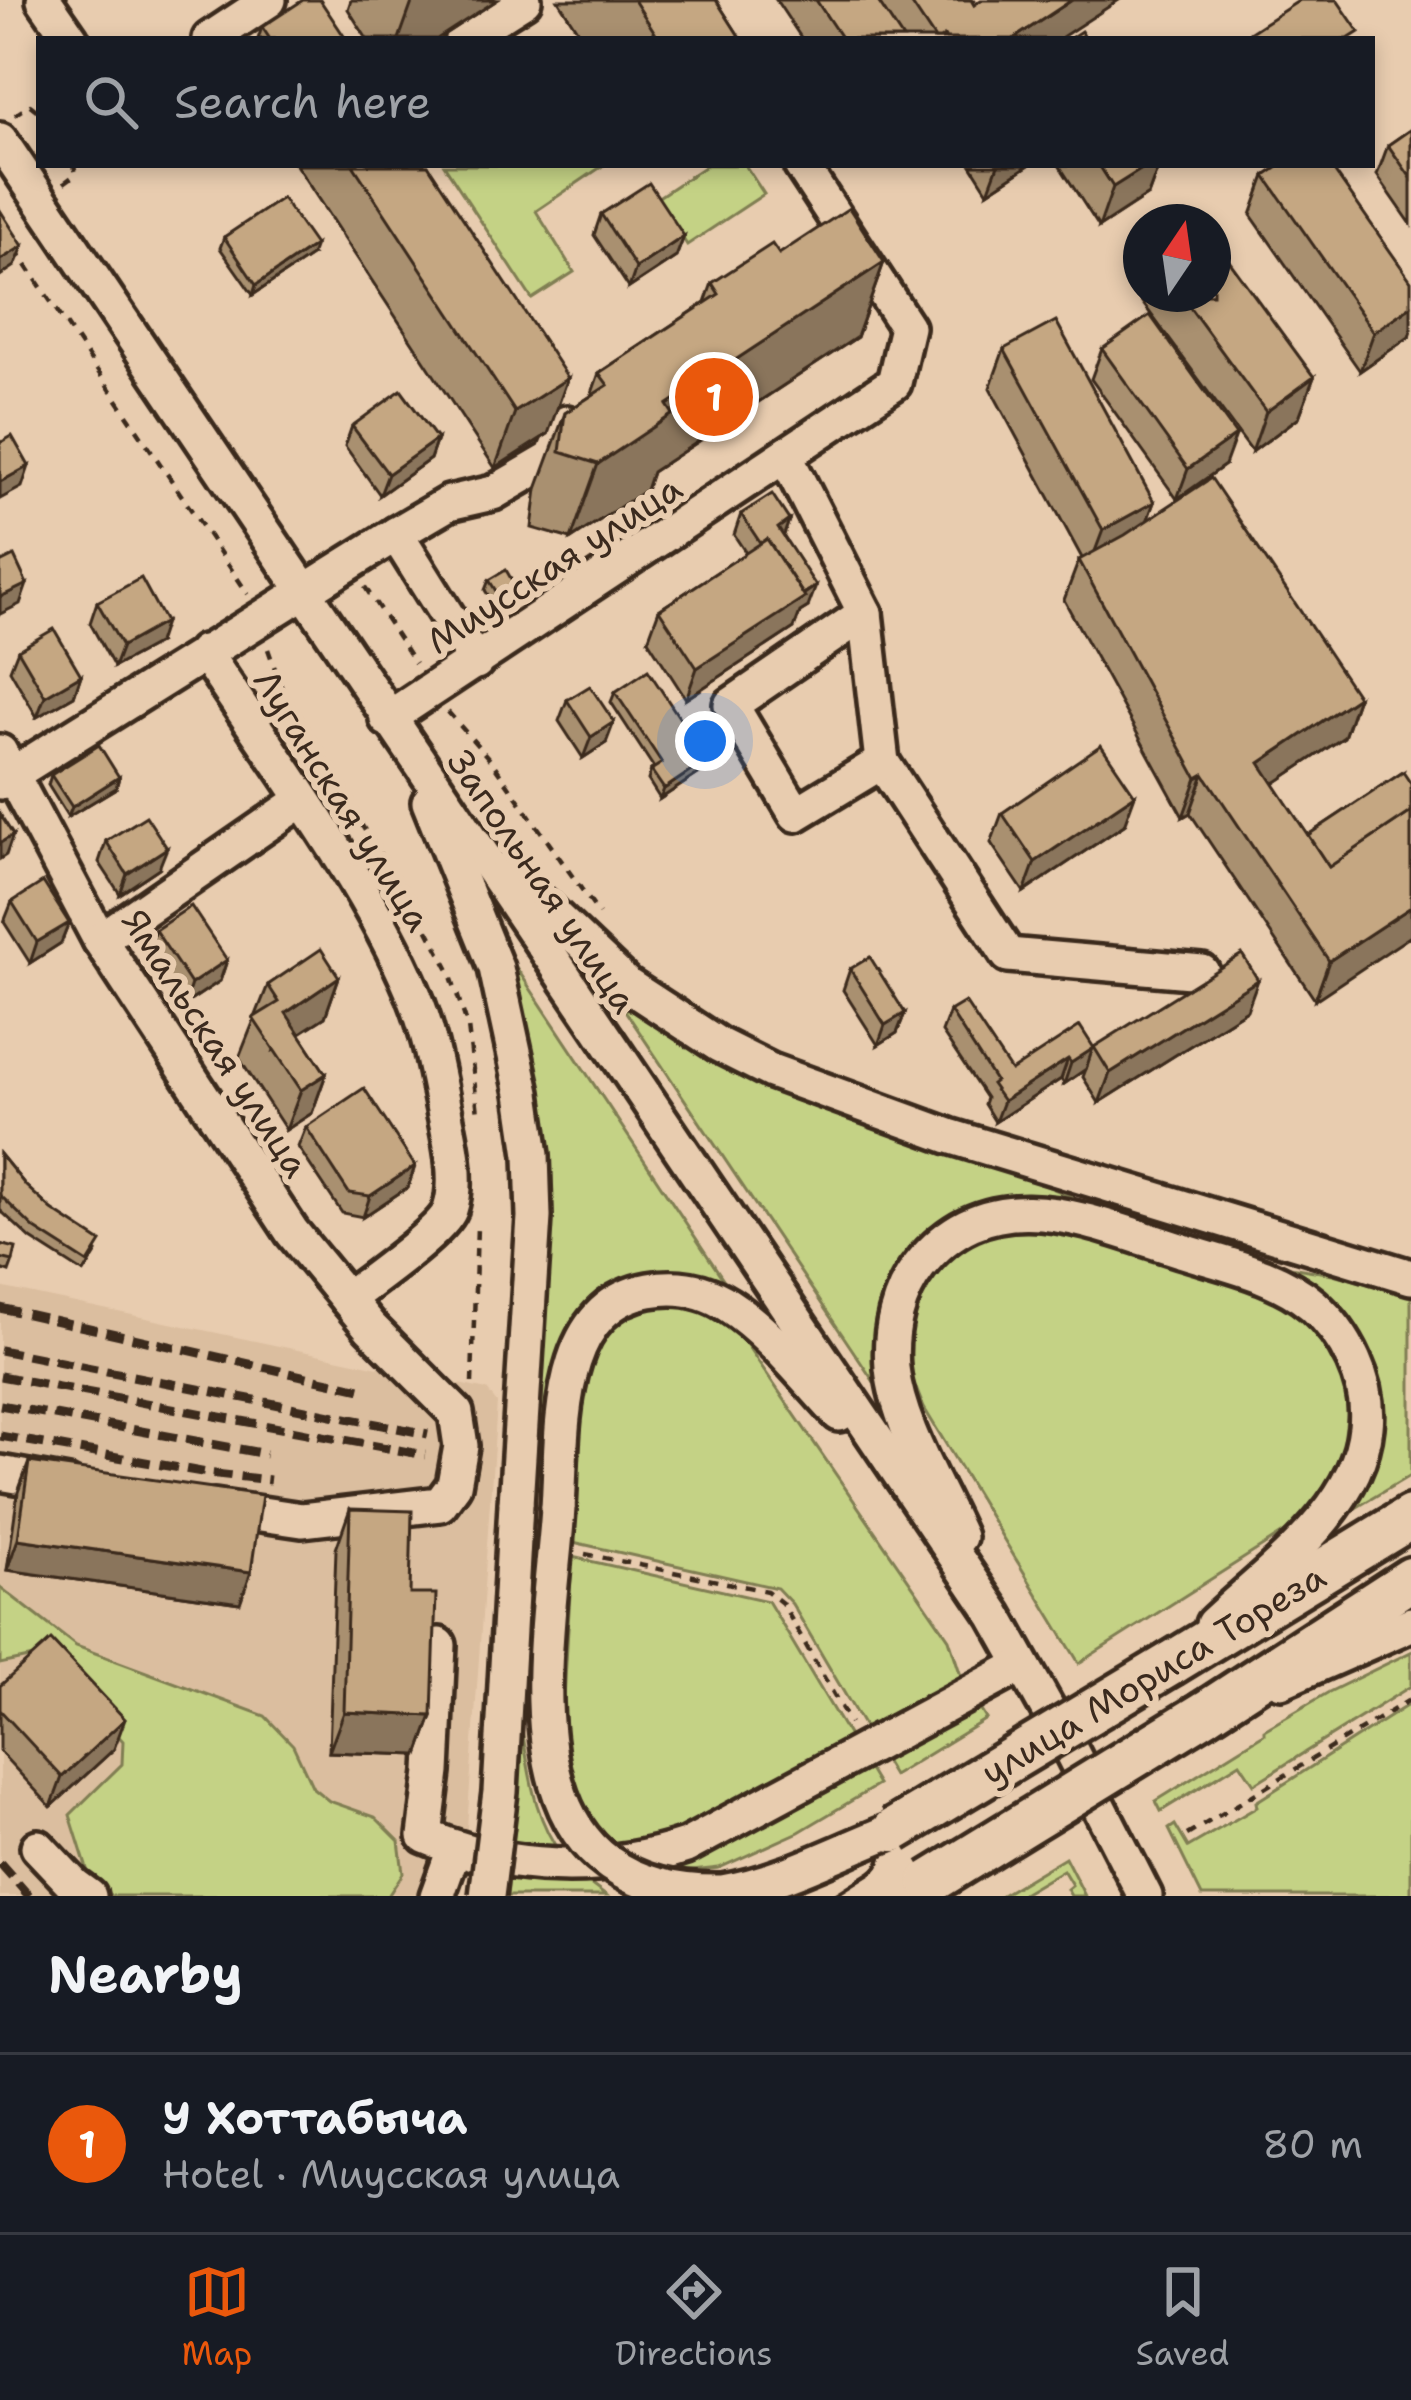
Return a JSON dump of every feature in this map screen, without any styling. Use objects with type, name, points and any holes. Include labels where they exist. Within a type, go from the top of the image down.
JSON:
[{"type":"main road","name":"улица Мориса Тореза","points":[[790,1896],[1172,1664],[1206,1637],[1411,1516]]},
{"type":"main road","name":"улица Мориса Тореза","points":[[918,1891],[1229,1701],[1411,1579]]},
{"type":"street","points":[[44,0],[69,36]]},
{"type":"street","points":[[215,36],[269,0]]},
{"type":"street","points":[[467,36],[524,0]]},
{"type":"street","name":"Запольная улица","points":[[14,159],[411,756],[994,1615],[1144,1896]]},
{"type":"street","name":"Миусская улица","points":[[387,719],[894,382],[907,327],[832,234],[802,168]]},
{"type":"street","points":[[4,770],[449,502],[493,494],[553,458],[576,403]]},
{"type":"street","points":[[786,457],[865,613],[882,763],[1007,956],[1202,972]]},
{"type":"street","points":[[396,534],[476,662]]},
{"type":"street","points":[[865,613],[731,705],[796,814],[882,763]]},
{"type":"street","name":"Луганская улица","points":[[204,652],[370,907],[427,1030],[448,1130],[450,1209],[346,1299]]},
{"type":"street","points":[[411,756],[496,968],[528,1127],[534,1217],[500,1792],[488,1896]]},
{"type":"street","name":"Ямальская улица","points":[[4,770],[100,940],[292,1232],[346,1299],[456,1413],[460,1446],[450,1496],[440,1504],[302,1520],[191,1503]]},
{"type":"street","points":[[100,940],[301,801]]},
{"type":"street","points":[[455,819],[627,985],[719,1045],[771,1072],[949,1136],[1411,1277]]},
{"type":"street","points":[[994,1615],[904,1411],[893,1373],[892,1330],[916,1270],[944,1239],[975,1221],[1002,1214],[1050,1212],[1268,1278],[1292,1290],[1329,1321],[1358,1371],[1366,1397],[1366,1429],[1352,1476],[1313,1529],[1206,1637]]},
{"type":"street","points":[[894,1830],[759,1883],[697,1894],[643,1889],[619,1879],[589,1856],[559,1809],[546,1756],[544,1713],[568,1380],[582,1340],[620,1299],[638,1292],[689,1289],[728,1305],[783,1355],[906,1485]]},
{"type":"street","points":[[0,1473],[103,1490]]},
{"type":"street","points":[[1229,1701],[1411,1624]]},
{"type":"street","points":[[439,1645],[434,1772],[425,1836],[473,1855],[572,1865],[662,1854],[709,1835],[1022,1664]]},
{"type":"street","points":[[38,1847],[89,1896]]},
{"type":"street","points":[[437,1896],[454,1849]]},
{"type":"path","points":[[30,105],[36,110]]},
{"type":"path","points":[[75,168],[76,174]]},
{"type":"path","points":[[349,562],[433,690],[492,762],[600,915]]},
{"type":"path","points":[[1187,1835],[1411,1699]]},
{"type":"shaded area","points":[[0,1287],[487,1390],[497,1403],[467,1828],[458,1896],[0,1896]]},
{"type":"green space","points":[[446,168],[600,168],[536,211],[574,272],[532,299]]},
{"type":"green space","points":[[702,168],[747,168],[764,194],[687,245],[657,198]]},
{"type":"green space","points":[[510,958],[727,1285],[683,1271],[660,1270],[606,1287],[583,1307],[557,1362],[541,1489],[534,1487],[551,1177],[540,1091]]},
{"type":"green space","points":[[616,997],[762,1086],[1074,1198],[991,1198],[970,1204],[931,1227],[901,1260],[881,1300],[874,1382]]},
{"type":"green space","points":[[1067,1231],[1263,1292],[1295,1310],[1337,1361],[1349,1401],[1342,1459],[1325,1493],[1296,1525],[1079,1663],[924,1408],[908,1360],[909,1334],[921,1298],[955,1254],[988,1235]]},
{"type":"green space","points":[[1277,1265],[1333,1274],[1411,1296],[1411,1475],[1344,1515],[1365,1482],[1382,1433],[1376,1377]]},
{"type":"green space","points":[[674,1304],[701,1308],[740,1335],[949,1639],[962,1679],[986,1719],[893,1776],[792,1604],[777,1588],[573,1542],[587,1372],[602,1342],[624,1319]]},
{"type":"green space","points":[[572,1557],[768,1601],[878,1785],[799,1832],[719,1868],[654,1871],[596,1835],[568,1779],[563,1716]]},
{"type":"green space","points":[[0,1587],[76,1646],[265,1716],[293,1745],[313,1788],[329,1801],[375,1817],[399,1841],[403,1873],[388,1896],[111,1896],[93,1888],[70,1815],[122,1764],[123,1741],[61,1673],[33,1657],[0,1664]]},
{"type":"green space","points":[[1411,1652],[1411,1686],[1254,1784],[1240,1763],[1161,1811],[1156,1801],[1264,1730]]},
{"type":"green space","points":[[1411,1703],[1411,1896],[1202,1896],[1169,1829],[1175,1825],[1188,1847],[1257,1807],[1256,1802]]},
{"type":"green space","points":[[521,1724],[538,1809],[563,1857],[512,1851]]},
{"type":"green space","points":[[1065,1857],[1085,1896],[1071,1896],[1067,1889],[1072,1885],[1063,1870],[1019,1896],[1000,1896]]},
{"type":"green space","points":[[510,1868],[577,1874],[606,1896],[507,1896]]},
{"type":"building","points":[[303,0],[320,0],[344,36],[268,36],[262,27]]},
{"type":"building","points":[[634,0],[716,0],[739,36],[657,36]]},
{"type":"building","points":[[816,0],[877,0],[901,36],[840,36]]},
{"type":"building","points":[[909,0],[971,0],[974,5],[981,0],[1072,0],[1018,36],[933,36]]},
{"type":"building","points":[[1300,0],[1337,0],[1359,32],[1353,36],[1245,36]]},
{"type":"building","points":[[1411,129],[1411,178],[1388,145]]},
{"type":"building","points":[[355,168],[430,168],[568,378],[515,412]]},
{"type":"building","points":[[1101,168],[1143,168],[1113,187]]},
{"type":"building","points":[[1277,168],[1332,168],[1411,281],[1411,306],[1374,332],[1265,176]]},
{"type":"building","points":[[649,183],[684,236],[636,268],[601,214]]},
{"type":"building","points":[[282,198],[315,245],[256,285],[224,237]]},
{"type":"building","points":[[849,208],[884,262],[667,405],[673,414],[598,464],[560,452],[565,413],[608,385],[599,373],[719,294],[712,283],[772,244],[779,254]]},
{"type":"building","points":[[0,210],[23,246],[0,260]]},
{"type":"building","points":[[1231,264],[1314,377],[1266,412],[1193,312],[1231,312]]},
{"type":"building","points":[[1150,315],[1236,435],[1188,469],[1102,349]]},
{"type":"building","points":[[1056,321],[1154,502],[1103,530],[1004,349]]},
{"type":"building","points":[[401,390],[437,439],[388,474],[352,426]]},
{"type":"building","points":[[12,436],[29,466],[0,482],[0,443]]},
{"type":"building","points":[[1211,478],[1358,697],[1260,763],[1329,867],[1411,812],[1411,907],[1329,961],[1204,774],[1197,778],[1079,560]]},
{"type":"building","points":[[772,494],[789,520],[778,528],[816,586],[803,594],[767,539],[761,544],[741,514]]},
{"type":"building","points":[[767,539],[805,598],[697,668],[659,610]]},
{"type":"building","points":[[14,556],[27,584],[0,597],[0,563]]},
{"type":"building","points":[[506,570],[517,589],[501,599],[489,580]]},
{"type":"building","points":[[141,578],[165,622],[122,646],[97,602]]},
{"type":"building","points":[[54,629],[81,675],[45,696],[18,650]]},
{"type":"building","points":[[648,670],[707,760],[664,789],[651,770],[662,763],[615,692]]},
{"type":"building","points":[[590,686],[614,722],[591,737],[567,700]]},
{"type":"building","points":[[99,745],[119,777],[72,807],[51,775]]},
{"type":"building","points":[[1101,745],[1135,795],[1035,862],[1002,813]]},
{"type":"building","points":[[1403,772],[1411,784],[1411,812],[1329,867],[1308,835]]},
{"type":"building","points":[[0,814],[13,835],[0,843]]},
{"type":"building","points":[[146,816],[167,848],[127,874],[106,841]]},
{"type":"building","points":[[43,882],[69,923],[37,942],[12,902]]},
{"type":"building","points":[[191,906],[227,960],[191,984],[155,930]]},
{"type":"building","points":[[321,949],[339,977],[286,1013],[326,1074],[301,1090],[253,1018],[279,1002],[268,985]]},
{"type":"building","points":[[1242,954],[1258,980],[1110,1073],[1094,1047]]},
{"type":"building","points":[[870,957],[905,1013],[885,1025],[850,969]]},
{"type":"building","points":[[965,1002],[1011,1071],[1080,1026],[1094,1048],[1003,1101],[950,1011]]},
{"type":"building","points":[[364,1088],[415,1166],[370,1196],[349,1193],[306,1127]]},
{"type":"building","points":[[0,1154],[52,1210],[101,1242],[88,1263],[35,1229],[0,1195]]},
{"type":"building","points":[[0,1244],[16,1248],[13,1261],[0,1258]]},
{"type":"building","points":[[29,1462],[262,1495],[251,1572],[18,1539]]},
{"type":"building","points":[[350,1509],[412,1511],[410,1594],[436,1594],[432,1716],[344,1712]]},
{"type":"building","points":[[51,1640],[125,1719],[62,1777],[0,1710],[0,1686]]},
{"type":"railway","points":[[0,1308],[365,1390]]},
{"type":"railway","points":[[0,1350],[428,1434]]},
{"type":"railway","points":[[0,1376],[425,1455]]},
{"type":"railway","points":[[0,1405],[266,1454]]},
{"type":"railway","points":[[0,1436],[270,1480]]},
{"type":"railway","points":[[0,1863],[29,1896]]},
{"type":"place","name":"У Хоттабыча","points":[[714,397]]}]
